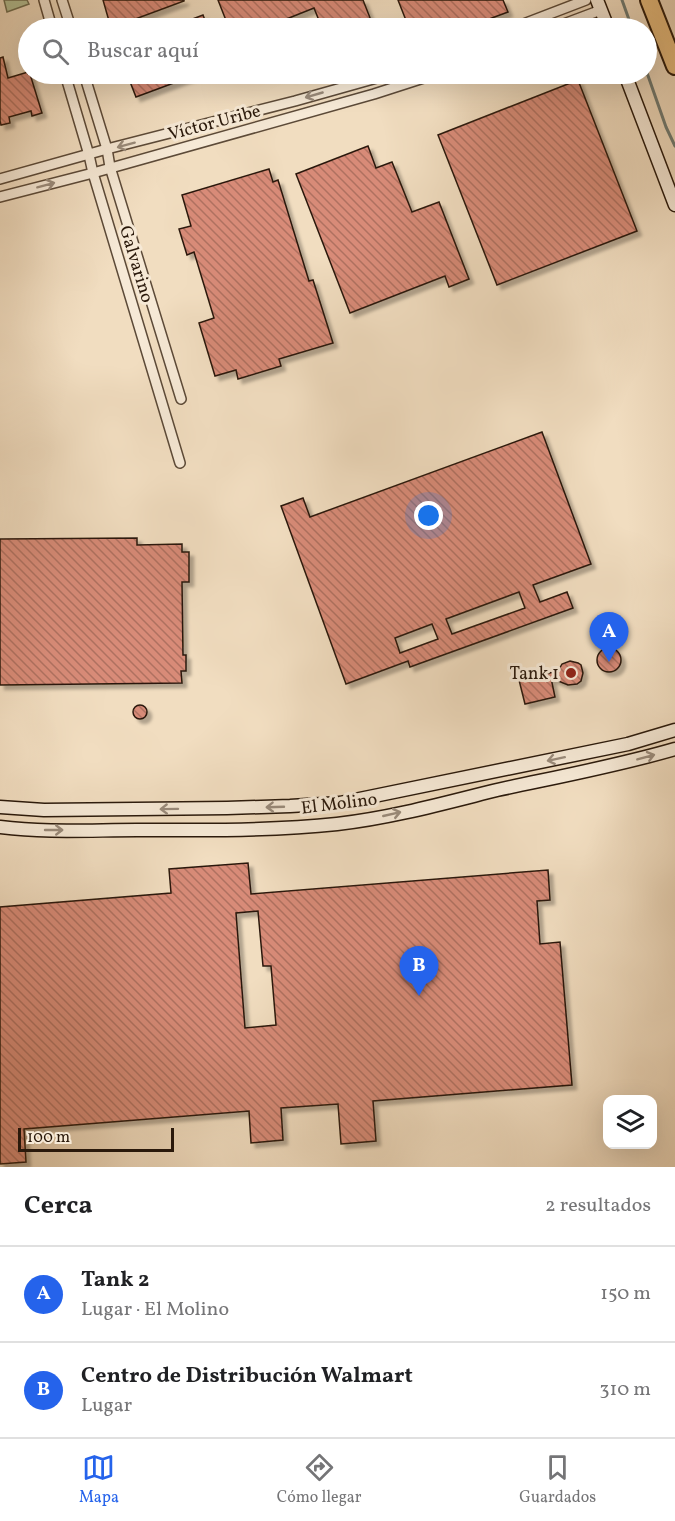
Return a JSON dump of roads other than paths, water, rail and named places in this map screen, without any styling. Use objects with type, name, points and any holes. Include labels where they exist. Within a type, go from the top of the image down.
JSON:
[{"type":"highway","points":[[649,0],[656,18]]},
{"type":"highway","points":[[657,20],[675,66]]},
{"type":"street","points":[[44,0],[49,18]]},
{"type":"street","points":[[62,0],[68,18]]},
{"type":"street","points":[[539,18],[586,0]]},
{"type":"street","points":[[573,18],[599,5]]},
{"type":"street","name":"Galvarino","points":[[68,84],[180,463]]},
{"type":"street","name":"Galvarino","points":[[87,84],[181,399]]},
{"type":"street","name":"Víctor Uribe","points":[[0,179],[354,84]]},
{"type":"street","points":[[372,84],[374,94]]},
{"type":"street","name":"Víctor Uribe","points":[[0,197],[93,173],[405,84]]},
{"type":"street","points":[[629,84],[675,205]]},
{"type":"street","points":[[146,353],[165,347]]},
{"type":"street","name":"El Molino","points":[[0,807],[27,810],[95,810],[227,808],[337,803],[628,744],[675,730]]},
{"type":"street","name":"El Molino","points":[[0,827],[33,830],[95,830],[253,829],[335,825],[641,759],[675,749]]},
{"type":"street","points":[[335,825],[342,812],[337,803]]},
{"type":"street","points":[[95,810],[91,821],[95,830]]},
{"type":"waterway","points":[[622,0],[628,18]]},
{"type":"waterway","points":[[651,84],[675,146]]},
{"type":"place","name":"Tank 2","points":[[609,662]]},
{"type":"place","name":"Tank 1","points":[[571,673]]},
{"type":"place","name":"Centro de Distribución Walmart","points":[[419,996]]}]
